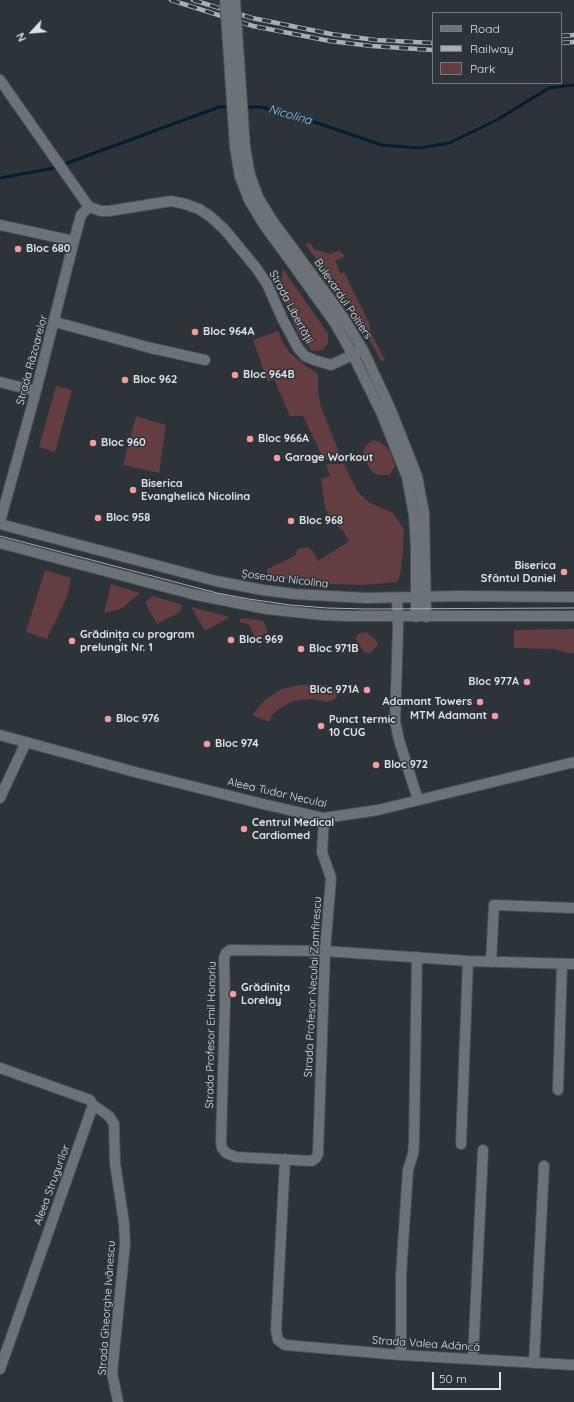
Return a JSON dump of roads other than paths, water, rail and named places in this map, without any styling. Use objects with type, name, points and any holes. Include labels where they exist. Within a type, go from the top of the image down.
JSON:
[{"type":"street","name":"Bulevardul Poitiers","points":[[225,0],[235,147],[240,177],[249,200],[264,225],[341,314],[363,350],[393,415],[419,484],[424,512],[421,617]]},
{"type":"street","name":"Bulevardul Poitiers","points":[[235,0],[245,147],[250,175],[258,197],[353,354],[381,412],[407,477],[414,515],[421,597]]},
{"type":"street","points":[[0,80],[89,206]]},
{"type":"street","name":"Strada Libertății","points":[[89,206],[101,211],[109,211],[171,202],[185,204],[199,209],[211,217],[225,230],[257,269],[267,284],[283,320],[298,348],[305,356],[331,365],[363,350]]},
{"type":"street","name":"Strada Răzoarelor","points":[[0,523],[55,322],[81,215],[89,206]]},
{"type":"street","points":[[0,225],[74,241]]},
{"type":"street","points":[[55,322],[151,348],[205,360]]},
{"type":"street","points":[[0,382],[36,391]]},
{"type":"street","name":"Șoseaua Nicolina","points":[[0,523],[216,581],[294,594],[366,598],[574,597]]},
{"type":"street","points":[[0,543],[192,594],[252,606],[323,615],[421,617],[574,616]]},
{"type":"street","points":[[397,598],[396,721],[399,740],[418,800]]},
{"type":"street","name":"Aleea Tudor Neculai","points":[[0,735],[263,804],[324,818],[378,810],[574,762]]},
{"type":"street","points":[[0,798],[26,742]]},
{"type":"street","name":"Strada Profesor Neculai Zamfirescu","points":[[285,1160],[312,1160],[316,1158],[319,1151],[325,951],[331,878],[322,852],[324,818]]},
{"type":"street","points":[[492,962],[494,905],[574,908]]},
{"type":"street","name":"Strada Profesor Emil Honoriu","points":[[285,1160],[236,1157],[226,1153],[222,1148],[225,1002],[224,958],[226,953],[230,950],[325,951],[468,961],[574,964]]},
{"type":"street","points":[[401,1355],[401,1275],[408,1170],[413,1154],[414,1143],[417,957]]},
{"type":"street","points":[[461,1144],[468,961]]},
{"type":"street","points":[[558,1090],[562,964]]},
{"type":"street","points":[[0,1068],[90,1100],[93,1105]]},
{"type":"street","name":"Aleea Strugurilor","points":[[0,1369],[93,1105]]},
{"type":"street","name":"Strada Gheorghe Ivănescu","points":[[93,1105],[109,1116],[114,1124],[115,1163],[124,1223],[125,1244],[112,1373],[118,1402]]},
{"type":"street","points":[[473,1359],[483,1150]]},
{"type":"street","name":"Strada Valea Adâncă","points":[[285,1160],[276,1330],[278,1340],[286,1345],[401,1355],[574,1365]]},
{"type":"street","points":[[534,1363],[544,1166]]},
{"type":"waterway","name":"Nicolina","points":[[244,107],[260,107],[288,113],[382,145],[419,148],[449,143],[495,121],[549,88],[574,85]]},
{"type":"waterway","name":"Nicolina","points":[[0,178],[54,168],[219,107],[231,107]]},
{"type":"tram line","points":[[0,536],[217,593],[290,605],[366,609],[574,608]]},
{"type":"railway","points":[[171,0],[253,26],[330,41],[372,46],[432,50]]},
{"type":"railway","points":[[193,0],[252,18],[331,34],[375,40],[432,43]]},
{"type":"railway","points":[[562,36],[574,35]]},
{"type":"railway","points":[[562,43],[574,42]]},
{"type":"place","name":"Bloc 680","points":[[18,249]]},
{"type":"place","name":"Bloc 964A","points":[[195,332]]},
{"type":"place","name":"Bloc 964B","points":[[235,375]]},
{"type":"place","name":"Bloc 962","points":[[125,380]]},
{"type":"place","name":"Bloc 966A","points":[[250,439]]},
{"type":"place","name":"Bloc 960","points":[[93,443]]},
{"type":"place","name":"Garage Workout","points":[[277,458]]},
{"type":"place","name":"Biserica Evanghelică Nicolina","points":[[133,490]]},
{"type":"place","name":"Bloc 958","points":[[98,518]]},
{"type":"place","name":"Bloc 968","points":[[291,521]]},
{"type":"place","name":"Biserica Sfântul Daniel","points":[[564,572]]},
{"type":"place","name":"Bloc 969","points":[[231,640]]},
{"type":"place","name":"Grădinița cu program prelungit Nr. 1","points":[[72,641]]},
{"type":"place","name":"Bloc 971B","points":[[301,649]]},
{"type":"place","name":"Bloc 977A","points":[[527,682]]},
{"type":"place","name":"Bloc 971A","points":[[367,690]]},
{"type":"place","name":"Adamant Towers","points":[[480,702]]},
{"type":"place","name":"MTM Adamant","points":[[495,716]]},
{"type":"place","name":"Bloc 976","points":[[108,719]]},
{"type":"place","name":"Punct termic 10 CUG","points":[[321,726]]},
{"type":"place","name":"Bloc 974","points":[[207,744]]},
{"type":"place","name":"Bloc 972","points":[[376,765]]},
{"type":"place","name":"Centrul Medical Cardiomed","points":[[244,829]]},
{"type":"place","name":"Grădinița Lorelay","points":[[233,994]]}]
